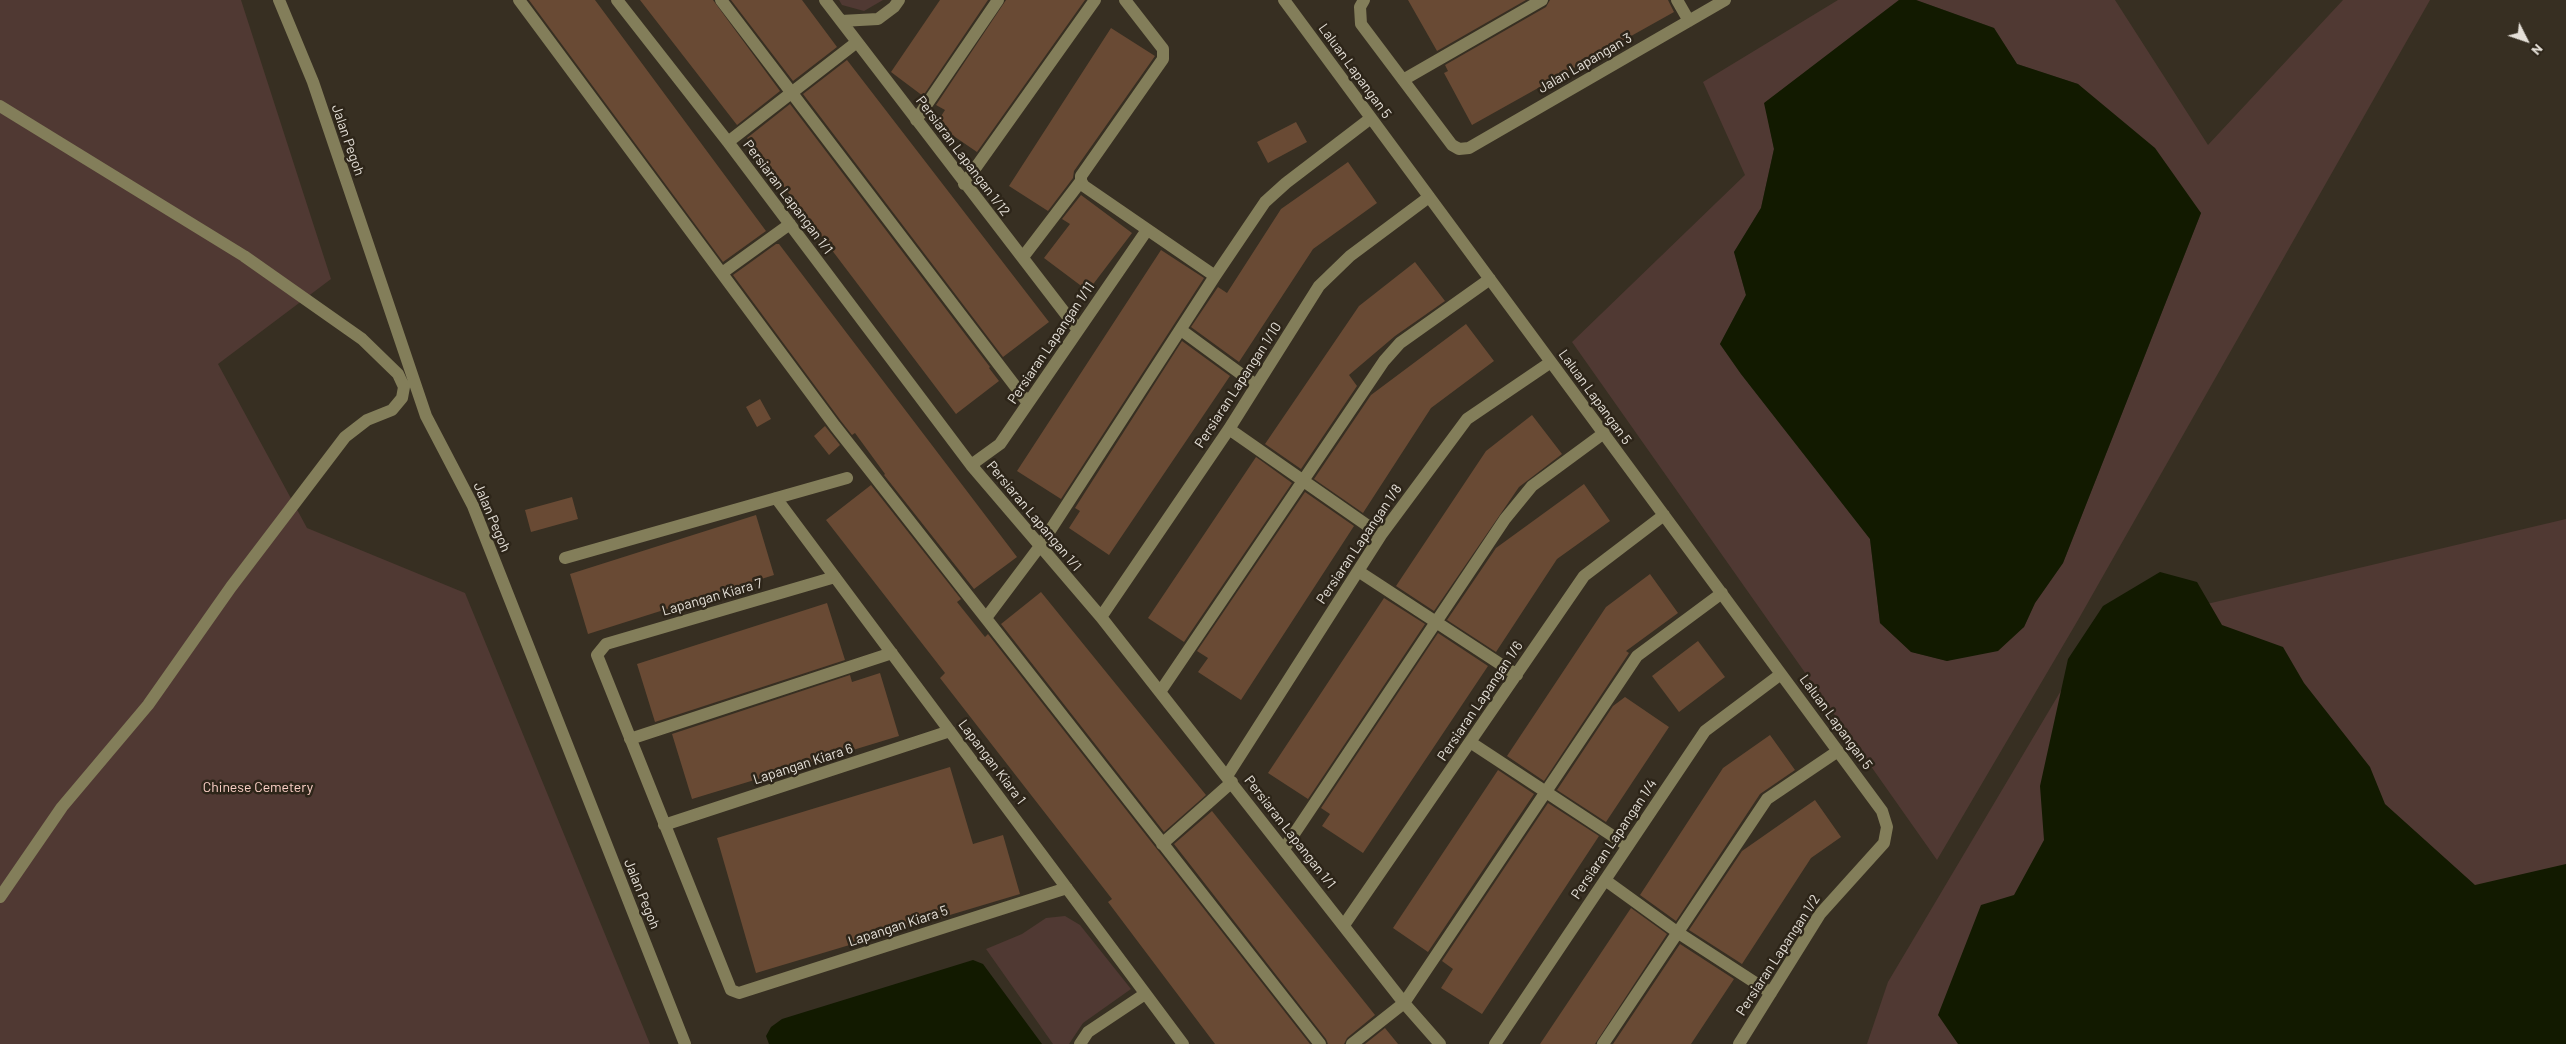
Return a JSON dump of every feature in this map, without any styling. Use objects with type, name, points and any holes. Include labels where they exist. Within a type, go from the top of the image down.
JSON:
[{"type":"street","name":"Jalan Pegoh","points":[[279,0],[312,82],[426,416],[472,506],[685,1044]]},
{"type":"street","points":[[519,0],[835,426],[1320,1044]]},
{"type":"street","name":"Persiaran Lapangan 1/1","points":[[617,0],[728,142],[971,465],[1100,617],[1230,779],[1404,1003],[1440,1044]]},
{"type":"street","points":[[721,0],[1028,403]]},
{"type":"street","name":"Persiaran Lapangan 1/12","points":[[825,0],[964,184],[1078,330]]},
{"type":"street","points":[[841,21],[878,19],[894,7],[899,0]]},
{"type":"street","points":[[916,120],[998,0]]},
{"type":"street","points":[[964,184],[1095,0]]},
{"type":"street","points":[[1023,258],[1081,181],[1081,176],[1163,59],[1163,48],[1125,0]]},
{"type":"street","name":"Laluan Lapangan 5","points":[[1284,0],[1882,811]]},
{"type":"street","points":[[1364,0],[1360,7],[1361,24],[1403,80],[1542,0]]},
{"type":"street","points":[[1677,0],[1689,21]]},
{"type":"street","name":"Jalan Lapangan 3","points":[[1403,80],[1452,145],[1459,149],[1469,148],[1725,0]]},
{"type":"street","points":[[728,142],[857,42]]},
{"type":"street","points":[[0,106],[244,256],[362,339],[398,374],[404,387],[402,398],[392,410],[368,420],[345,437],[231,587],[148,705],[62,807],[0,897]]},
{"type":"street","points":[[986,618],[1040,546],[1265,202],[1286,183],[1371,118]]},
{"type":"street","points":[[1081,181],[1084,186],[1215,276]]},
{"type":"street","name":"Persiaran Lapangan 1/10","points":[[1100,617],[1229,429],[1319,286],[1350,256],[1429,196]]},
{"type":"street","points":[[722,272],[790,224]]},
{"type":"street","name":"Persiaran Lapangan 1/11","points":[[971,465],[1000,444],[1147,230]]},
{"type":"street","points":[[1160,692],[1384,361],[1400,343],[1490,279]]},
{"type":"street","points":[[1181,330],[1256,385]]},
{"type":"street","name":"Persiaran Lapangan 1/8","points":[[1162,844],[1230,779],[1381,534],[1467,419],[1551,362]]},
{"type":"street","points":[[1229,429],[1381,534]]},
{"type":"street","points":[[1284,848],[1505,519],[1532,486],[1604,433]]},
{"type":"street","points":[[565,558],[847,478]]},
{"type":"street","name":"Lapangan Kiara 1","points":[[776,498],[1183,1044]]},
{"type":"street","name":"Persiaran Lapangan 1/6","points":[[1344,925],[1584,576],[1664,515]]},
{"type":"street","points":[[1358,571],[1517,675]]},
{"type":"street","name":"Lapangan Kiara 7","points":[[630,739],[597,656],[600,649],[606,644],[835,577]]},
{"type":"street","points":[[1352,1044],[1404,1003],[1637,656],[1722,593]]},
{"type":"street","points":[[664,825],[630,739],[892,653]]},
{"type":"street","name":"Persiaran Lapangan 1/4","points":[[1496,1044],[1705,731],[1781,674]]},
{"type":"street","name":"Lapangan Kiara 6","points":[[664,825],[950,732]]},
{"type":"street","points":[[1470,742],[1628,846]]},
{"type":"street","points":[[1603,1044],[1766,799],[1838,751]]},
{"type":"street","name":"Persiaran Lapangan 1/2","points":[[1739,1044],[1820,914],[1884,843],[1887,826],[1882,811]]},
{"type":"street","name":"Lapangan Kiara 5","points":[[664,825],[731,990],[739,993],[1067,888]]},
{"type":"street","points":[[1605,880],[1677,932],[1770,992]]},
{"type":"street","points":[[1080,1044],[1088,1032],[1145,994]]},
{"type":"green space","name":"Chinese Cemetery","points":[[0,0],[241,0],[331,279],[218,364],[307,528],[465,593],[650,1044],[0,1044]]},
{"type":"green space","points":[[839,0],[883,0],[864,11],[842,5]]},
{"type":"green space","points":[[1838,0],[1899,0],[1765,103],[1774,149],[1761,208],[1734,252],[1746,295],[1720,344],[1741,374],[1870,539],[1880,623],[1912,652],[1947,661],[2024,627],[2035,603],[2063,563],[2201,213],[2078,84],[2017,64],[1994,28],[1916,0],[2115,0],[2208,145],[2343,0],[2430,0],[2078,620],[1937,860],[1572,342],[1745,175],[1703,82]]},
{"type":"green space","points":[[2566,519],[2566,1044],[1867,1044],[1888,982],[2097,630]]},
{"type":"green space","points":[[1065,916],[1080,925],[1131,989],[1083,1023],[1069,1044],[1053,1044],[986,949],[1022,934],[1046,918]]},
{"type":"shaded area","points":[[1899,0],[1916,0],[1994,28],[2017,64],[2078,84],[2155,148],[2201,213],[2063,563],[2035,603],[2024,627],[1998,651],[1947,661],[1911,652],[1880,623],[1870,539],[1741,374],[1720,344],[1746,295],[1734,252],[1761,208],[1774,149],[1764,103]]},
{"type":"shaded area","points":[[2160,572],[2197,582],[2222,625],[2283,647],[2304,683],[2370,767],[2385,804],[2475,885],[2566,864],[2566,1044],[1958,1044],[1938,1015],[1981,905],[2014,895],[2044,840],[2040,786],[2068,659],[2103,606]]},
{"type":"shaded area","points":[[973,960],[983,964],[1042,1044],[769,1044],[766,1036],[771,1027],[782,1019]]},
{"type":"building","points":[[529,0],[595,0],[766,231],[723,262]]},
{"type":"building","points":[[640,0],[713,0],[780,91],[737,125]]},
{"type":"building","points":[[731,0],[802,0],[837,47],[793,81]]},
{"type":"building","points":[[940,0],[988,0],[923,96],[891,72]]},
{"type":"building","points":[[1006,0],[1085,0],[977,152],[936,124],[945,110],[936,105]]},
{"type":"building","points":[[1408,0],[1526,0],[1437,51]]},
{"type":"building","points":[[1550,0],[1668,0],[1674,12],[1472,125],[1444,73],[1448,71],[1445,65],[1546,7]]},
{"type":"building","points":[[1111,28],[1155,56],[1074,171],[1073,178],[1048,211],[1009,186]]},
{"type":"building","points":[[847,60],[1049,322],[1003,357],[803,94]]},
{"type":"building","points":[[790,104],[999,381],[956,414],[747,138]]},
{"type":"building","points":[[1296,122],[1307,142],[1268,163],[1257,142]]},
{"type":"building","points":[[1348,162],[1377,203],[1313,249],[1239,362],[1191,327],[1218,287],[1227,293],[1281,209]]},
{"type":"building","points":[[1081,195],[1132,233],[1088,291],[1044,258],[1070,224],[1062,219]]},
{"type":"building","points":[[776,244],[779,244],[1017,557],[974,589],[884,475],[855,433],[852,435],[841,421],[733,275]]},
{"type":"building","points":[[1161,250],[1204,278],[1061,499],[1017,471]]},
{"type":"building","points":[[1415,262],[1445,301],[1395,336],[1349,375],[1357,386],[1301,469],[1265,444],[1359,306]]},
{"type":"building","points":[[1466,324],[1494,361],[1431,408],[1363,513],[1314,479],[1371,395]]},
{"type":"building","points":[[1182,341],[1230,376],[1109,555],[1069,528],[1080,511],[1075,508]]},
{"type":"building","points":[[760,399],[771,419],[757,427],[746,407]]},
{"type":"building","points":[[1532,415],[1562,454],[1519,487],[1434,611],[1396,586],[1486,451]]},
{"type":"building","points":[[825,426],[840,445],[829,455],[814,436]]},
{"type":"building","points":[[1256,457],[1292,483],[1184,642],[1148,618]]},
{"type":"building","points":[[1584,484],[1610,521],[1557,559],[1496,652],[1447,620],[1496,548]]},
{"type":"building","points":[[871,485],[961,599],[957,602],[985,637],[988,634],[1310,1044],[1215,1044],[1108,902],[1112,899],[940,678],[945,673],[826,520]]},
{"type":"building","points":[[1305,492],[1354,526],[1241,700],[1198,672],[1208,658],[1197,651]]},
{"type":"building","points":[[572,497],[578,519],[531,532],[525,510]]},
{"type":"building","points":[[756,515],[774,575],[588,634],[570,574]]},
{"type":"building","points":[[1650,574],[1678,613],[1626,651],[1629,653],[1544,781],[1507,756],[1606,607]]},
{"type":"building","points":[[1041,592],[1206,795],[1164,832],[1001,624]]},
{"type":"building","points":[[1384,598],[1425,624],[1308,799],[1268,773]]},
{"type":"building","points":[[827,603],[845,660],[655,722],[637,664]]},
{"type":"building","points":[[1438,633],[1488,666],[1363,853],[1322,826],[1330,814],[1321,808]]},
{"type":"building","points":[[1698,641],[1725,677],[1679,712],[1652,676]]},
{"type":"building","points":[[880,673],[899,736],[692,799],[672,734],[850,675],[852,682]]},
{"type":"building","points":[[1625,697],[1669,727],[1606,822],[1557,790],[1613,706]]},
{"type":"building","points":[[1770,735],[1795,770],[1760,794],[1676,921],[1640,895],[1723,768]]},
{"type":"building","points":[[950,767],[973,844],[1003,835],[1020,894],[756,973],[717,838]]},
{"type":"building","points":[[1498,770],[1534,794],[1428,952],[1393,928]]},
{"type":"building","points":[[1815,800],[1841,837],[1811,858],[1742,964],[1689,930],[1742,851]]},
{"type":"building","points":[[1548,803],[1599,836],[1482,1014],[1441,988],[1453,969],[1442,961]]},
{"type":"building","points":[[1212,811],[1375,1015],[1347,1038],[1344,1044],[1328,1044],[1174,844]]},
{"type":"building","points":[[1631,908],[1667,934],[1595,1044],[1540,1044]]},
{"type":"building","points":[[1680,944],[1734,979],[1691,1044],[1613,1044]]},
{"type":"building","points":[[1385,1028],[1398,1044],[1365,1044]]}]
